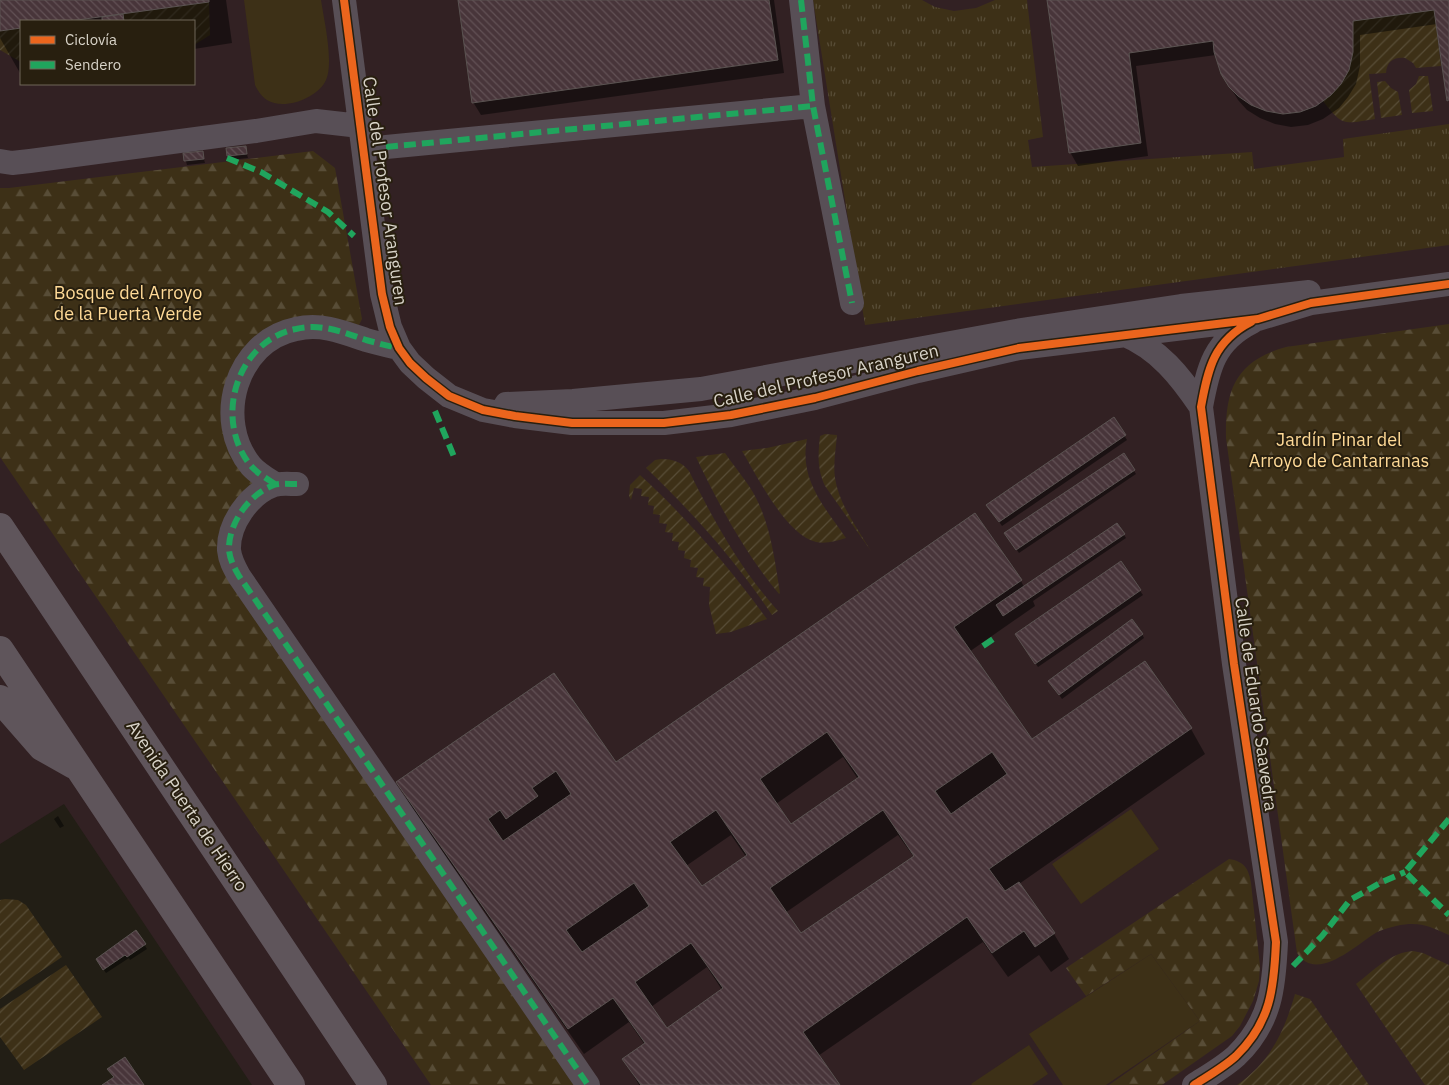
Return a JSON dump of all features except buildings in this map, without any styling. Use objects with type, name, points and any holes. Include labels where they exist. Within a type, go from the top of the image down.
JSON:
[{"type":"highway","name":"Avenida Puerta de Hierro","points":[[0,527],[322,1006],[373,1085]]},
{"type":"highway","points":[[0,650],[291,1085]]},
{"type":"highway","points":[[0,699],[42,747],[78,767]]},
{"type":"highway","points":[[322,1006],[351,1028],[390,1085]]},
{"type":"street","name":"Calle del Profesor Aranguren","points":[[344,0],[382,294],[390,327],[399,348],[410,363],[426,378],[449,396],[483,410],[515,416],[572,422],[664,422],[732,415],[815,398],[918,371],[1019,348],[1128,336],[1258,318],[1311,303],[1449,284]]},
{"type":"street","points":[[801,0],[813,106],[852,303]]},
{"type":"street","points":[[386,147],[813,106]]},
{"type":"street","name":"Calle del Profesor Aranguren","points":[[0,162],[12,163],[221,136],[316,121],[360,126]]},
{"type":"street","name":"Calle del Profesor Aranguren","points":[[449,396],[501,404],[701,390],[961,341],[1181,306],[1302,291],[1373,295]]},
{"type":"street","name":"Calle de Eduardo Saavedra","points":[[1194,1085],[1235,1057],[1262,1022],[1270,1001],[1274,977],[1276,942],[1234,664],[1201,407],[1210,365],[1218,349],[1229,336],[1258,318]]},
{"type":"street","name":"Calle del Profesor Aranguren","points":[[1077,324],[1100,325],[1137,340],[1172,368],[1201,407]]},
{"type":"street","points":[[399,348],[367,340],[339,330],[315,327],[295,329],[274,338],[258,349],[246,364],[236,386],[231,407],[234,429],[241,450],[252,466],[286,484],[262,492],[240,513],[234,526],[229,548],[231,560],[239,576],[588,1085]]},
{"type":"shaded area","points":[[0,0],[1449,0],[1449,1085],[252,1085],[64,804],[0,844]]},
{"type":"green space","points":[[244,0],[321,0],[328,41],[329,63],[326,80],[316,92],[300,101],[282,104],[274,103],[263,97],[255,85]]},
{"type":"green space","points":[[813,0],[922,0],[935,7],[954,11],[976,8],[995,0],[1027,0],[1043,137],[1028,140],[1032,167],[1252,152],[1254,169],[1344,157],[1343,139],[1449,124],[1449,245],[865,325]]},
{"type":"green space","points":[[209,2],[210,35],[195,44],[195,20],[124,20],[123,14]]},
{"type":"green space","points":[[1434,10],[1441,66],[1416,68],[1413,63],[1405,58],[1394,59],[1388,65],[1386,73],[1369,74],[1375,119],[1345,122],[1335,115],[1323,101],[1341,84],[1350,66],[1353,45],[1353,21]]},
{"type":"green space","points":[[20,28],[20,61],[0,50],[0,31]]},
{"type":"green space","points":[[1419,76],[1428,76],[1433,111],[1412,113],[1409,90],[1416,84]]},
{"type":"green space","points":[[1385,81],[1398,92],[1402,115],[1381,118],[1377,82]]},
{"type":"green space","name":"Bosque del Arroyo de la Puerta Verde","points":[[313,151],[335,168],[362,319],[359,325],[351,327],[296,323],[226,399],[260,484],[220,544],[575,1085],[431,1085],[0,457],[0,188]]},
{"type":"green space","name":"Jardín Pinar del Arroyo de Cantarranas","points":[[1449,324],[1449,935],[1424,925],[1396,926],[1376,933],[1335,959],[1325,963],[1314,964],[1305,961],[1297,953],[1226,438],[1228,405],[1231,391],[1237,379],[1255,360],[1269,353],[1286,347]]},
{"type":"green space","points":[[825,434],[837,435],[834,467],[837,488],[849,516],[871,551],[822,480],[819,467],[819,449],[820,436]]},
{"type":"green space","points":[[807,439],[805,454],[810,480],[815,492],[846,538],[820,543],[805,537],[794,528],[773,503],[742,451],[767,448]]},
{"type":"green space","points":[[725,453],[749,486],[761,509],[772,545],[779,594],[766,578],[733,528],[696,457]]},
{"type":"green space","points":[[661,459],[677,462],[689,471],[729,544],[764,595],[778,611],[772,615],[713,538],[646,468],[655,460]]},
{"type":"green space","points":[[640,475],[707,544],[767,619],[731,632],[716,634],[709,605],[710,587],[703,586],[704,578],[696,577],[698,568],[690,567],[691,560],[684,558],[685,551],[678,550],[679,542],[672,541],[673,533],[665,532],[667,524],[659,523],[660,515],[653,514],[654,506],[648,505],[649,497],[641,496],[642,489],[634,488],[631,500],[629,496],[630,485]]},
{"type":"green space","points":[[1131,809],[1159,849],[1081,904],[1052,864]]},
{"type":"green space","points":[[1229,859],[1245,866],[1249,874],[1260,966],[1259,981],[1253,1001],[1240,1026],[1232,1036],[1162,1085],[1109,1085],[1200,1021],[1151,954],[1086,996],[1066,968]]},
{"type":"green space","points":[[0,900],[18,900],[26,905],[62,957],[0,999]]},
{"type":"green space","points":[[1413,951],[1423,953],[1449,965],[1449,1085],[1425,1085],[1356,984],[1390,958]]},
{"type":"green space","points":[[1151,954],[1200,1021],[1106,1085],[1063,1085],[1029,1034]]},
{"type":"green space","points":[[66,965],[102,1017],[24,1070],[0,1037],[0,1009]]},
{"type":"green space","points":[[1295,994],[1310,999],[1369,1085],[1237,1085],[1259,1066],[1275,1045]]},
{"type":"green space","points":[[1029,1045],[1048,1074],[1032,1085],[971,1084]]},
{"type":"marked path","points":[[801,0],[813,106],[852,303]]},
{"type":"marked path","points":[[386,147],[813,106]]},
{"type":"marked path","points":[[227,158],[261,172],[328,212],[354,236]]},
{"type":"marked path","points":[[275,484],[251,466],[240,447],[234,427],[233,406],[237,385],[245,365],[258,349],[275,336],[305,327],[332,329],[399,348]]},
{"type":"marked path","points":[[435,411],[455,459]]},
{"type":"marked path","points":[[297,484],[276,484],[265,489],[256,495],[242,511],[232,530],[229,550],[231,560],[239,576],[588,1085]]},
{"type":"marked path","points":[[983,646],[996,637]]},
{"type":"marked path","points":[[1449,819],[1405,872],[1449,915]]},
{"type":"marked path","points":[[1293,966],[1322,936],[1350,900],[1382,882],[1405,872]]},
{"type":"cycle path","points":[[344,0],[382,294],[390,327],[399,348],[410,363],[426,378],[449,396],[483,410],[572,423],[664,423],[731,415],[815,398],[918,371],[1019,348],[1258,319],[1311,303],[1449,284]]},
{"type":"cycle path","points":[[1194,1085],[1221,1068],[1248,1043],[1264,1017],[1274,974],[1276,942],[1234,664],[1201,407],[1210,368],[1215,357],[1229,338],[1251,322]]}]
